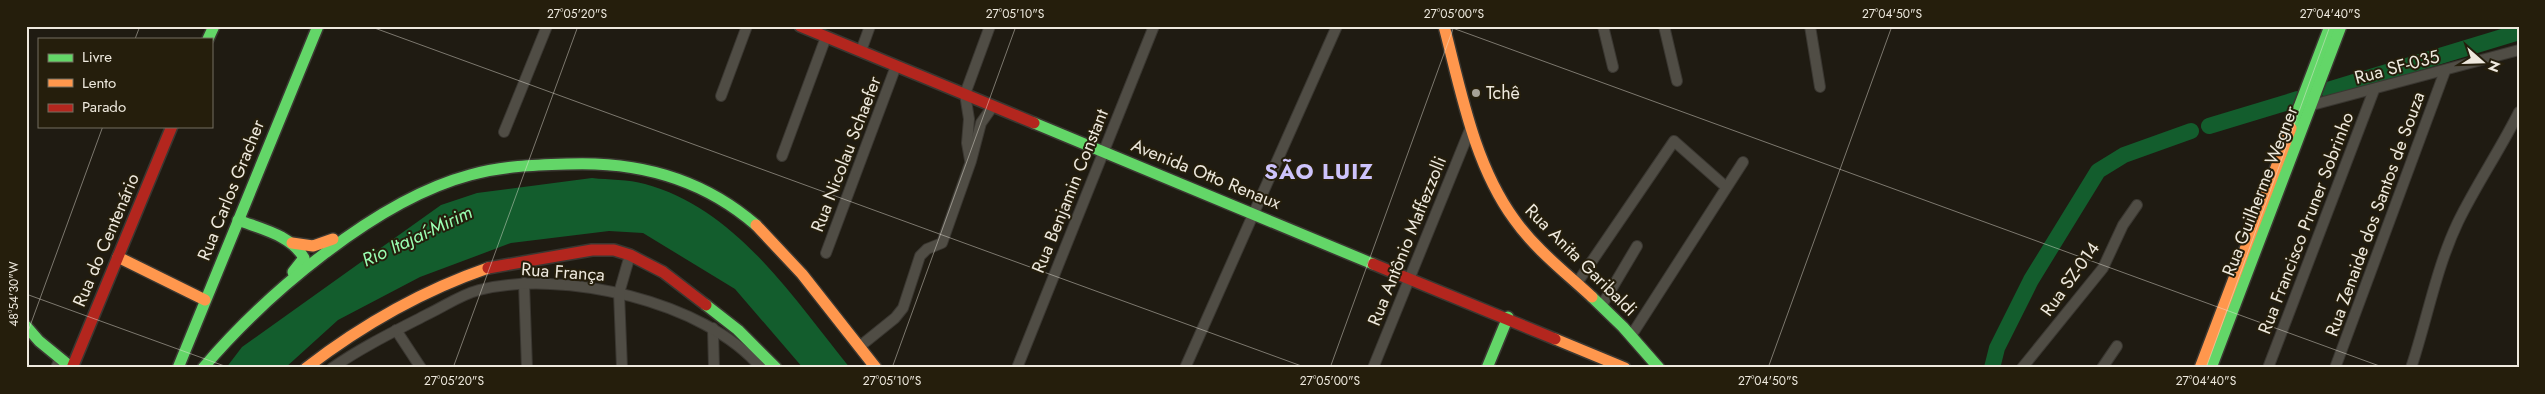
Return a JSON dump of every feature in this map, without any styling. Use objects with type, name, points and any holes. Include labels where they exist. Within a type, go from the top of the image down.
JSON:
[{"type":"main road","points":[[208,38],[214,26]]},
{"type":"main road","name":"Rua Carlos Gracher","points":[[178,368],[318,26]]},
{"type":"main road","name":"Avenida Otto Renaux","points":[[800,26],[1508,317],[1626,368]]},
{"type":"main road","name":"Rua Guilherme Wegner","points":[[2307,104],[2330,26]]},
{"type":"main road","name":"Rua Guilherme Wegner","points":[[2200,368],[2223,321],[2307,104],[2342,26]]},
{"type":"main road","name":"Rua Anita Garibaldi","points":[[1446,27],[1471,126],[1492,181],[1509,212],[1536,243],[1602,306],[1659,368]]},
{"type":"main road","name":"Rua do Centenário","points":[[72,368],[171,128]]},
{"type":"main road","points":[[276,292],[365,224],[395,204],[423,192],[500,168],[608,163],[648,170],[684,181],[709,192],[743,213],[773,240],[876,368]]},
{"type":"main road","points":[[238,220],[306,247],[316,247],[351,228],[365,224]]},
{"type":"main road","points":[[203,368],[252,314],[302,264],[304,258],[300,250],[290,242]]},
{"type":"main road","points":[[306,368],[347,336],[419,296],[469,273],[527,259],[592,250],[614,250],[630,254],[663,272],[710,306],[758,348],[776,368]]},
{"type":"main road","points":[[118,257],[205,300]]},
{"type":"main road","points":[[1487,368],[1508,317]]},
{"type":"main road","name":"Rua Guilherme Wegner","points":[[2211,368],[2223,321]]},
{"type":"main road","points":[[26,326],[58,363],[72,368]]},
{"type":"main road","points":[[1644,368],[1647,360],[1646,353]]},
{"type":"street","points":[[504,132],[547,26]]},
{"type":"street","points":[[721,96],[747,26]]},
{"type":"street","points":[[861,51],[870,26]]},
{"type":"street","points":[[971,161],[967,142],[969,118],[965,94],[990,26]]},
{"type":"street","name":"Rua Benjamin Constant","points":[[1017,368],[1154,26]]},
{"type":"street","points":[[1185,368],[1337,26]]},
{"type":"street","points":[[1603,26],[1613,67]]},
{"type":"street","points":[[1664,26],[1677,82]]},
{"type":"street","points":[[1810,26],[1820,87]]},
{"type":"street","points":[[782,156],[826,37]]},
{"type":"street","name":"Rua SF-035","points":[[2307,104],[2374,90],[2519,50]]},
{"type":"street","name":"Rua Nicolau Schaefer","points":[[826,253],[896,66]]},
{"type":"street","name":"Rua Zenaide dos Santos de Souza","points":[[2335,368],[2445,71]]},
{"type":"street","name":"Rua Francisco Pruner Sobrinho","points":[[2268,368],[2374,90]]},
{"type":"street","points":[[859,348],[895,318],[903,308],[920,256],[927,249],[942,243],[971,161],[981,122],[993,106]]},
{"type":"street","points":[[2411,368],[2449,243],[2458,221],[2500,151],[2519,112]]},
{"type":"street","name":"Rua Antônio Maffezzolli","points":[[1373,368],[1471,126]]},
{"type":"street","points":[[1578,283],[1674,141],[1726,187]]},
{"type":"street","points":[[1631,336],[1743,162]]},
{"type":"street","name":"Rua SZ-014","points":[[2022,368],[2103,268],[2123,225],[2137,206]]},
{"type":"street","points":[[1602,306],[1637,246]]},
{"type":"street","points":[[622,368],[619,293],[630,254]]},
{"type":"street","points":[[524,284],[527,368]]},
{"type":"street","name":"Rua França","points":[[332,368],[453,299],[478,290],[524,284],[552,284],[619,293],[644,300],[713,328],[740,346],[761,368]]},
{"type":"street","points":[[713,328],[714,368]]},
{"type":"street","points":[[396,330],[421,368]]},
{"type":"street","points":[[2102,368],[2117,346]]},
{"type":"water","name":"Rio Itajaí-Mirim","points":[[592,178],[639,182],[678,196],[708,213],[761,259],[850,368],[803,368],[735,289],[643,233],[609,231],[511,243],[420,277],[338,320],[285,368],[226,368],[242,347],[441,205],[477,193]]},
{"type":"waterway","points":[[2328,90],[2519,32]]},
{"type":"waterway","points":[[2209,126],[2298,99]]},
{"type":"waterway","points":[[1992,368],[1997,348],[2031,280],[2098,171],[2124,155],[2191,131]]},
{"type":"traffic: fast","points":[[208,38],[214,26]]},
{"type":"traffic: fast","points":[[178,368],[318,26]]},
{"type":"traffic: fast","points":[[2291,128],[2330,26]]},
{"type":"traffic: fast","points":[[2211,368],[2341,26]]},
{"type":"traffic: fast","points":[[1034,123],[1373,264]]},
{"type":"traffic: fast","points":[[203,368],[258,311],[290,281],[324,254],[397,205],[434,187],[470,175],[506,168],[567,164],[619,166],[644,170],[668,176],[714,196],[736,209],[756,225]]},
{"type":"traffic: fast","points":[[238,220],[275,234],[298,250],[304,258],[293,272]]},
{"type":"traffic: fast","points":[[1592,297],[1623,327],[1659,368]]},
{"type":"traffic: fast","points":[[706,305],[738,330],[776,368]]},
{"type":"traffic: fast","points":[[1487,368],[1508,317]]},
{"type":"traffic: fast","points":[[26,326],[39,341],[72,368]]},
{"type":"traffic: slow","points":[[1444,26],[1470,126],[1500,198],[1531,240],[1592,297]]},
{"type":"traffic: slow","points":[[2200,368],[2291,128]]},
{"type":"traffic: slow","points":[[756,225],[802,274],[876,368]]},
{"type":"traffic: slow","points":[[292,243],[313,246],[333,239]]},
{"type":"traffic: slow","points":[[118,257],[205,300]]},
{"type":"traffic: slow","points":[[306,368],[349,337],[416,298],[488,268]]},
{"type":"traffic: slow","points":[[1555,339],[1625,368]]},
{"type":"traffic: jam","points":[[800,26],[1034,123]]},
{"type":"traffic: jam","points":[[72,368],[171,128]]},
{"type":"traffic: jam","points":[[488,268],[592,250],[614,250],[630,255],[663,272],[706,305]]},
{"type":"traffic: jam","points":[[1373,264],[1555,339]]},
{"type":"place","name":"Tchê","points":[[1476,93]]},
{"type":"district","name":"SÃO LUIZ","points":[[1319,171]]}]
